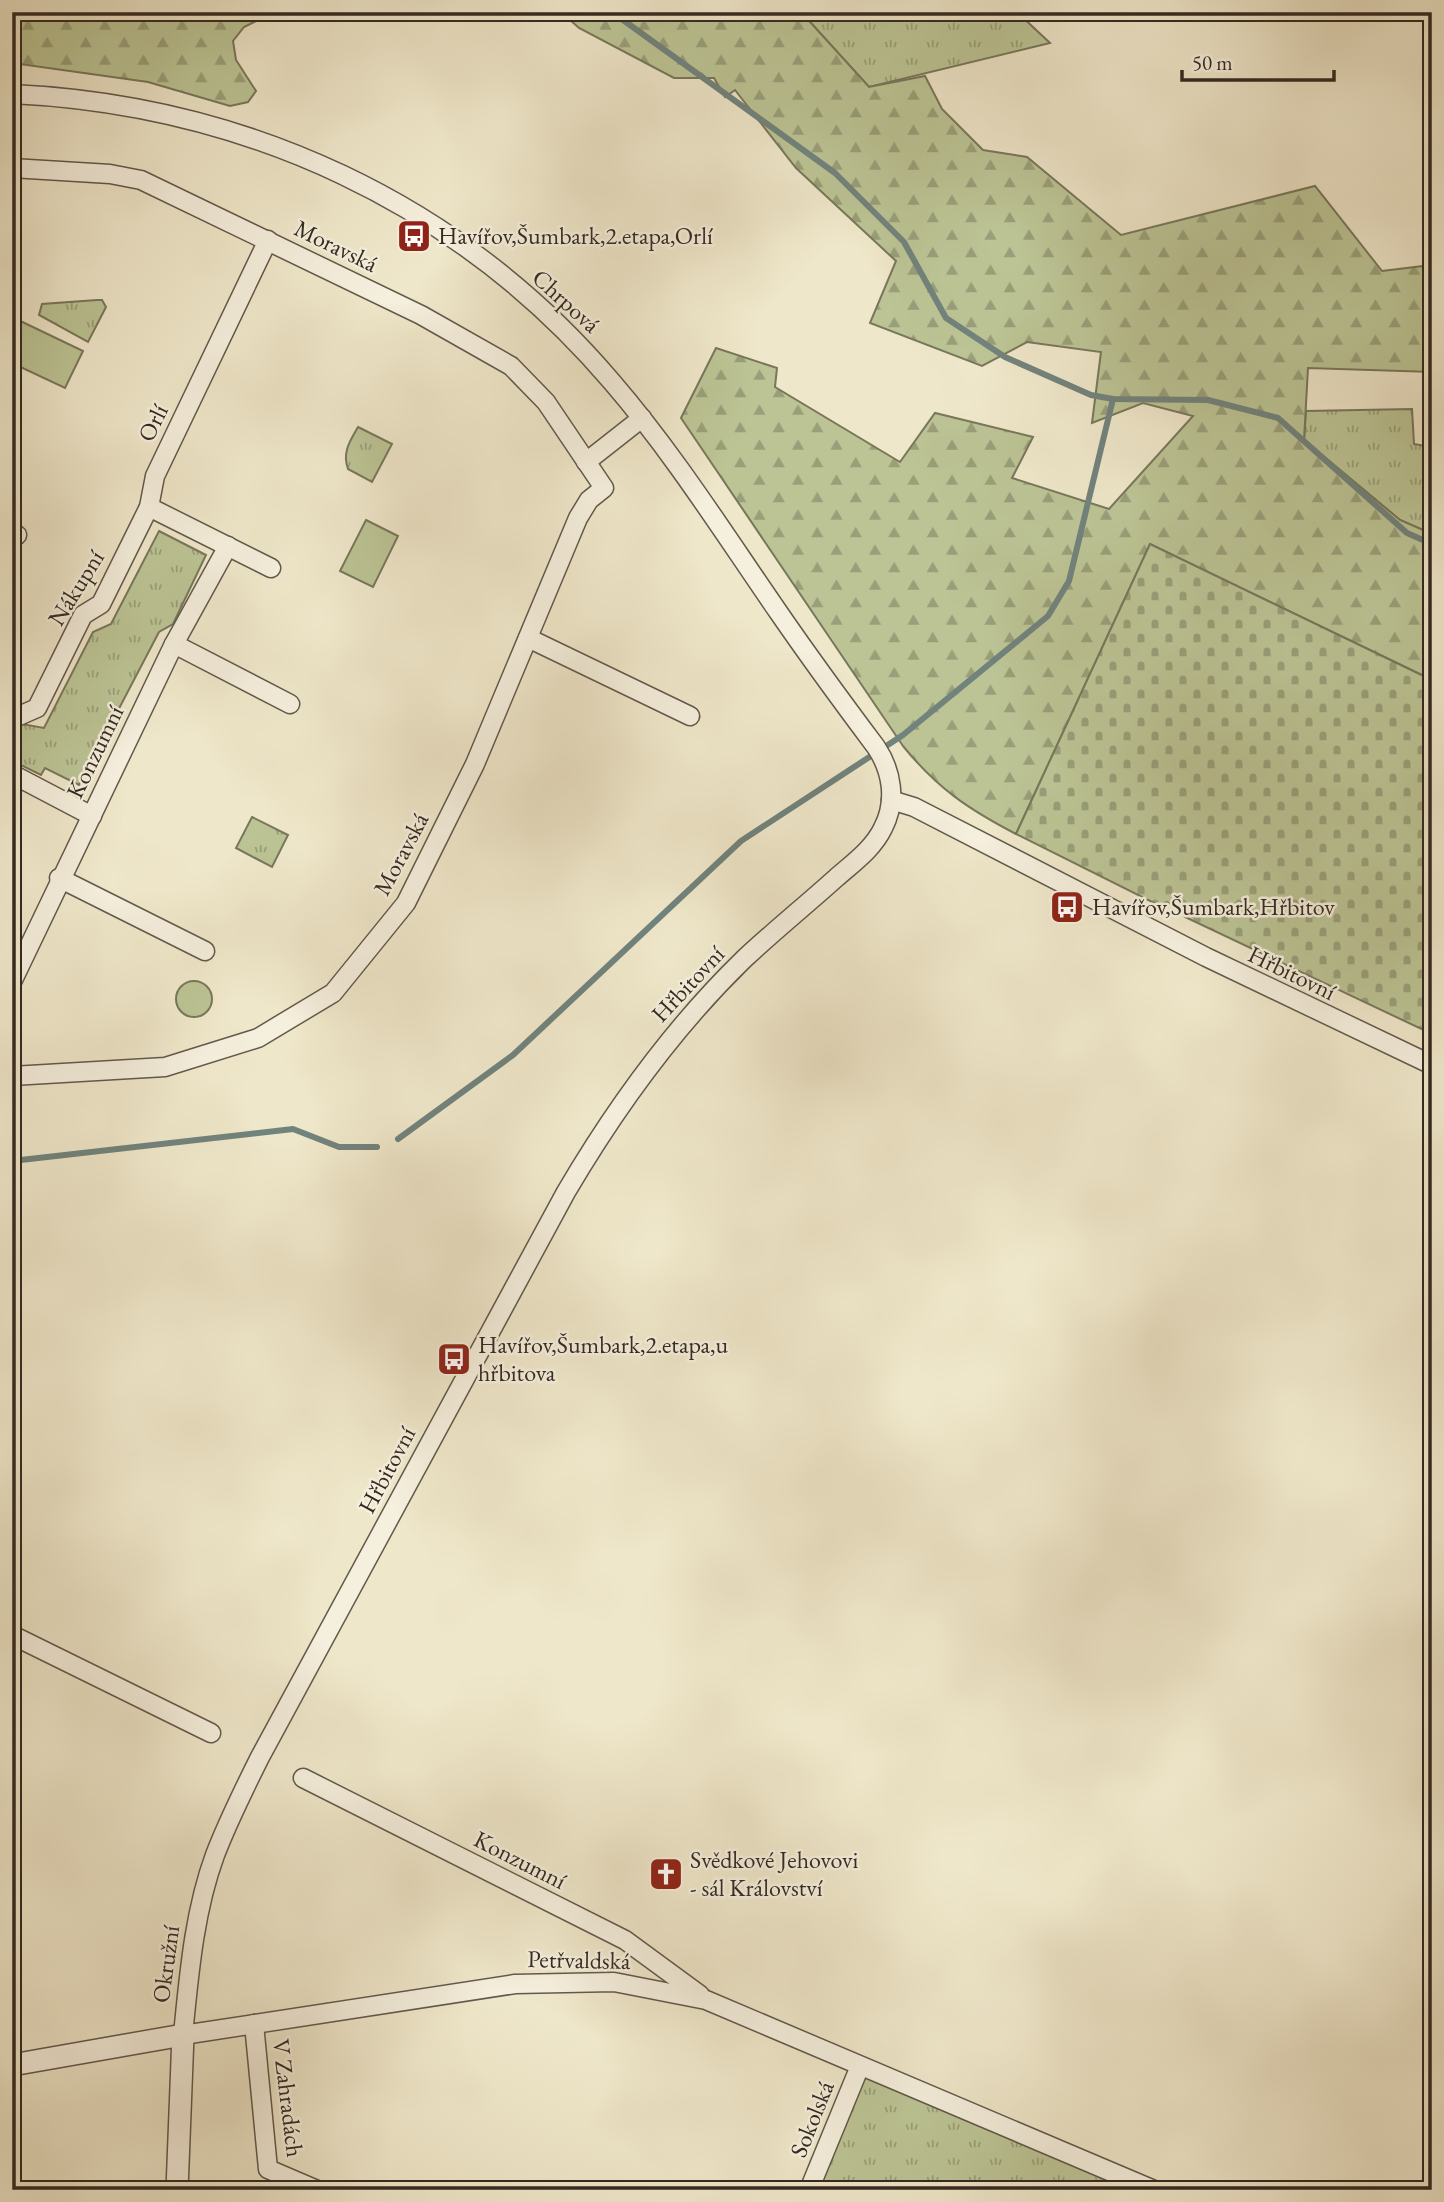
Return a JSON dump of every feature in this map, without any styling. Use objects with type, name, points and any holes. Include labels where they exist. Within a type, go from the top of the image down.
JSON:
[{"type":"street","name":"Chrpová","points":[[12,94],[131,108],[200,123],[322,164],[383,193],[436,227],[531,300],[589,356],[642,418],[882,756],[891,781],[891,800]]},
{"type":"street","name":"Moravská","points":[[12,168],[133,178],[421,315],[511,366],[546,402],[604,488],[589,500],[578,517],[475,764],[406,903],[333,993],[258,1038],[165,1067],[12,1076]]},
{"type":"street","name":"Orlí","points":[[149,508],[155,476],[268,240]]},
{"type":"street","points":[[586,462],[642,418]]},
{"type":"street","points":[[149,508],[271,568]]},
{"type":"street","name":"Nákupní","points":[[12,719],[37,708],[83,615],[101,604],[149,508]]},
{"type":"street","name":"Konzumní","points":[[12,982],[59,878],[92,816],[174,645],[228,546]]},
{"type":"street","points":[[528,638],[690,716]]},
{"type":"street","points":[[174,645],[290,704]]},
{"type":"street","points":[[12,774],[92,816]]},
{"type":"street","name":"Hřbitovní","points":[[260,1757],[596,1141],[651,1061],[696,1009],[745,959],[872,846],[887,821],[891,800],[914,807],[1158,934],[1432,1065]]},
{"type":"street","points":[[59,878],[205,951]]},
{"type":"street","points":[[12,1635],[211,1733]]},
{"type":"street","name":"Okružní","points":[[177,2190],[183,2035],[190,1961],[214,1857],[260,1757]]},
{"type":"street","name":"Konzumní","points":[[303,1779],[625,1940],[706,2000]]},
{"type":"street","name":"Petřvaldská","points":[[12,2065],[183,2035],[515,1984],[614,1982],[706,2000],[1154,2190]]},
{"type":"street","name":"V Zahradách","points":[[254,2024],[268,2169],[317,2190]]},
{"type":"street","name":"Sokolská","points":[[809,2190],[860,2066]]},
{"type":"green space","points":[[12,12],[275,12],[244,27],[233,41],[236,60],[256,91],[248,102],[230,106],[148,82],[12,63]]},
{"type":"green space","points":[[561,12],[801,12],[869,87],[925,76],[942,109],[983,150],[1027,157],[1121,235],[1315,186],[1382,271],[1432,265],[1432,372],[1308,368],[1304,440],[1400,520],[1432,534],[1432,680],[1150,544],[1016,834],[954,796],[928,774],[903,746],[681,418],[716,348],[777,368],[775,387],[900,462],[935,413],[1033,437],[1012,478],[1109,509],[1193,416],[1143,403],[1092,423],[1101,352],[1027,342],[982,366],[870,323],[896,261],[796,168],[735,90],[725,97],[714,78],[674,78],[579,28]]},
{"type":"green space","points":[[801,12],[1017,12],[1050,43],[869,87]]},
{"type":"green space","points":[[102,300],[106,307],[88,342],[39,315],[42,304]]},
{"type":"green space","points":[[12,317],[83,351],[65,388],[12,363]]},
{"type":"green space","points":[[1412,409],[1414,444],[1432,447],[1432,534],[1400,520],[1304,440],[1306,411]]},
{"type":"green space","points":[[358,427],[392,444],[372,482],[348,469],[346,463],[348,447]]},
{"type":"green space","points":[[366,520],[398,536],[373,587],[340,571]]},
{"type":"green space","points":[[159,531],[206,555],[173,624],[159,632],[79,785],[45,768],[41,775],[15,762],[12,734],[22,724],[44,728],[93,632],[111,624]]},
{"type":"green space","points":[[1150,544],[1432,680],[1432,1034],[1185,917],[1181,910],[1167,902],[1158,905],[1016,834]]},
{"type":"green space","points":[[252,817],[288,835],[272,867],[236,848]]},
{"type":"green space","points":[[194,981],[207,986],[212,999],[207,1012],[194,1017],[181,1012],[176,999],[181,986]]},
{"type":"green space","points":[[860,2066],[1154,2190],[809,2190]]},
{"type":"waterway","points":[[612,12],[835,173],[904,242],[946,318],[1005,357],[1091,395],[1113,399],[1208,400],[1278,418],[1407,533],[1432,544]]},
{"type":"waterway","points":[[398,1139],[513,1055],[741,841],[903,735],[1048,616],[1069,581],[1113,399]]},
{"type":"waterway","points":[[12,1161],[293,1129],[339,1147],[377,1147]]},
{"type":"place","name":"Havířov,Šumbark,2.etapa,Orlí","points":[[414,236]]},
{"type":"place","name":"Havířov,Šumbark,Hřbitov","points":[[1067,907]]},
{"type":"place","name":"Havířov,Šumbark,2.etapa,u hřbitova","points":[[454,1359]]},
{"type":"place","name":"Svědkové Jehovovi - sál Království","points":[[666,1874]]}]
